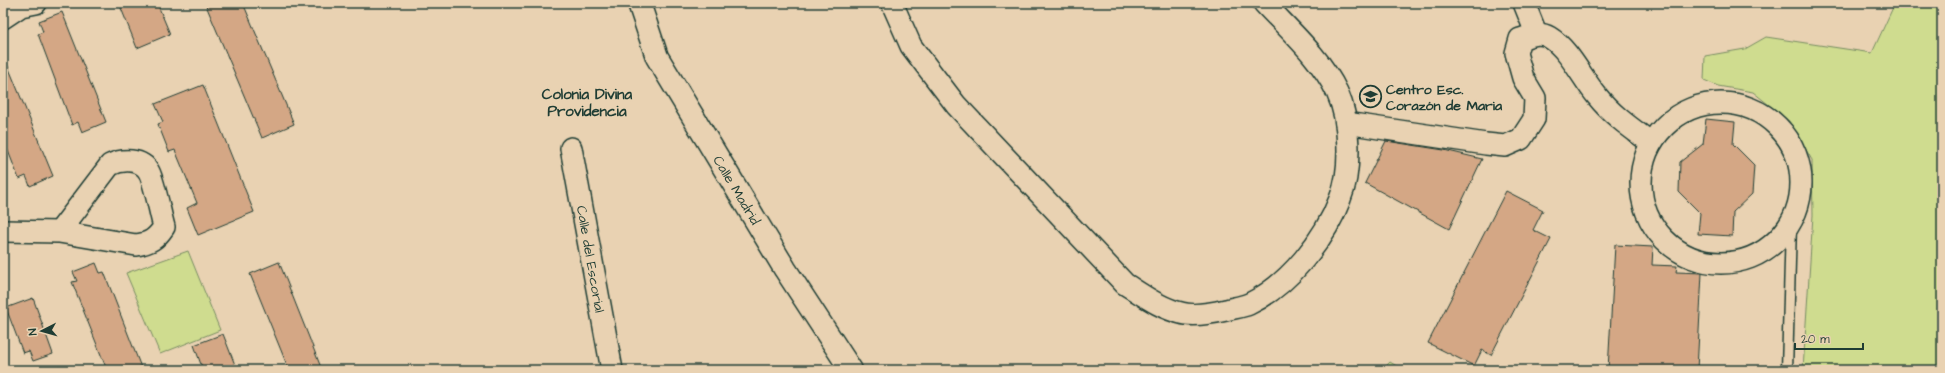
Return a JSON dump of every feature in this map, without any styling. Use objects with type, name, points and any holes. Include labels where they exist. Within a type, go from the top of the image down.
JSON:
[{"type":"street","points":[[8,11],[21,6],[36,3]]},
{"type":"street","name":"Calle Madrid","points":[[639,3],[657,57],[785,269],[851,370]]},
{"type":"street","points":[[892,3],[911,46],[961,110],[1125,284],[1155,304],[1182,314],[1213,313],[1249,304],[1285,280],[1315,247],[1341,198],[1348,162],[1346,123],[1337,92],[1318,62],[1264,3]]},
{"type":"street","points":[[1524,3],[1536,34]]},
{"type":"street","points":[[1346,123],[1506,146],[1521,139],[1534,119],[1535,98],[1523,78],[1516,53],[1520,39],[1536,34],[1548,37],[1565,51],[1580,75],[1612,114],[1650,142]]},
{"type":"street","points":[[1731,102],[1762,112],[1785,134],[1799,162],[1801,194],[1791,224],[1770,248],[1741,262],[1710,264],[1680,253],[1656,232],[1642,204],[1640,172],[1650,142],[1671,118],[1700,104],[1731,102]]},
{"type":"street","name":"Calle del Escorial","points":[[571,148],[612,370]]},
{"type":"street","points":[[3,231],[59,232],[136,245],[147,243],[158,237],[164,227],[149,172],[135,162],[127,160],[110,165],[59,232]]},
{"type":"lane","points":[[1786,370],[1791,224]]},
{"type":"green space","points":[[1895,3],[1942,3],[1942,370],[1803,370],[1813,215],[1812,160],[1789,121],[1753,92],[1718,86],[1704,80],[1705,56],[1745,49],[1766,37],[1872,53]]},
{"type":"green space","points":[[188,251],[220,330],[160,354],[126,273]]},
{"type":"green space","points":[[1390,362],[1403,370],[1382,370]]},
{"type":"building","points":[[119,3],[157,3],[170,34],[137,48]]},
{"type":"building","points":[[205,3],[243,3],[294,124],[262,138]]},
{"type":"building","points":[[62,12],[106,122],[82,132],[78,122],[72,125],[38,34],[43,32],[39,21]]},
{"type":"building","points":[[3,54],[53,176],[30,186],[26,176],[19,179],[3,138]]},
{"type":"building","points":[[203,85],[254,212],[198,235],[187,208],[197,203],[175,150],[169,152],[158,124],[163,122],[155,104]]},
{"type":"building","points":[[1706,119],[1735,122],[1733,144],[1754,165],[1752,194],[1733,212],[1732,236],[1698,234],[1700,213],[1679,192],[1680,162],[1703,144]]},
{"type":"building","points":[[1386,141],[1444,150],[1482,159],[1449,229],[1365,183]]},
{"type":"building","points":[[1506,191],[1543,210],[1533,230],[1551,239],[1491,355],[1482,350],[1474,366],[1428,343]]},
{"type":"building","points":[[1615,245],[1653,247],[1652,265],[1677,266],[1676,272],[1702,273],[1697,370],[1608,370]]},
{"type":"building","points":[[279,262],[322,370],[289,370],[250,274]]},
{"type":"building","points":[[96,263],[100,273],[104,272],[142,370],[107,370],[72,282],[77,281],[73,272]]},
{"type":"building","points":[[33,298],[53,354],[33,361],[29,351],[23,353],[6,308]]},
{"type":"building","points":[[223,334],[237,370],[203,370],[194,345]]},
{"type":"place","name":"Centro Esc. Corazón de Maria","points":[[1370,97]]},
{"type":"district","name":"Colonia Divina Providencia","points":[[587,102]]}]
